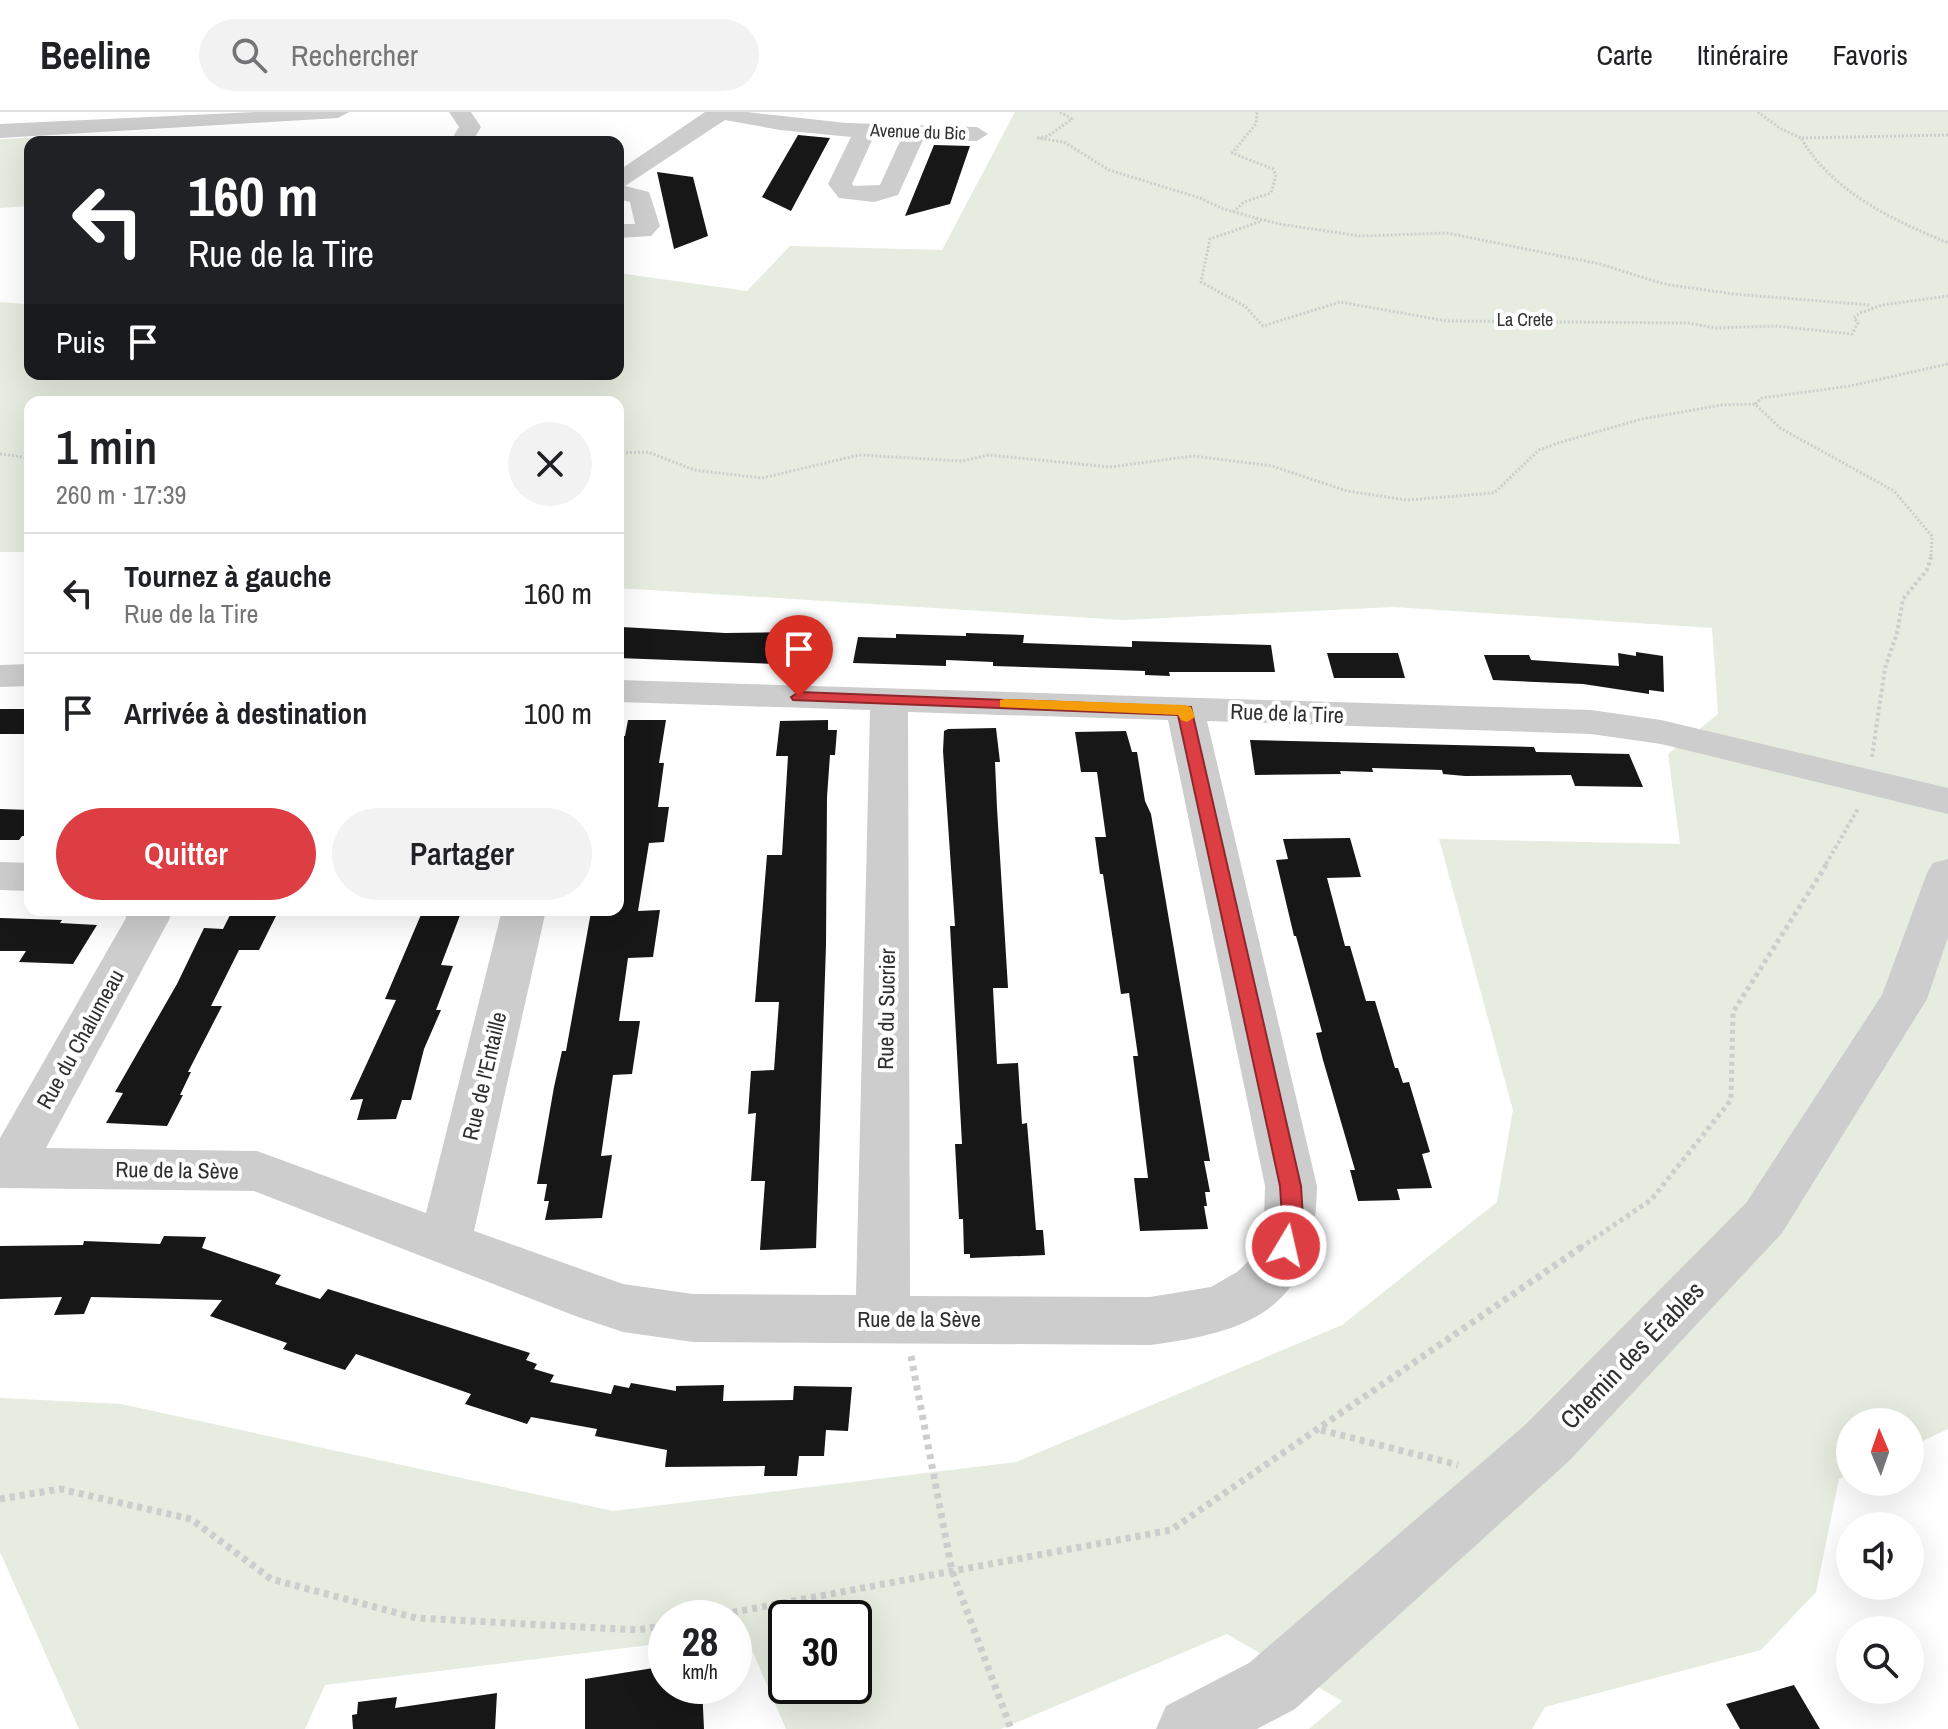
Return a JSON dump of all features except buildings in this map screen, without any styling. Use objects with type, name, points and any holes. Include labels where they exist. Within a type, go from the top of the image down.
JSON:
[{"type":"street","points":[[84,127],[102,120],[107,112]]},
{"type":"street","points":[[0,131],[84,127],[125,133],[338,112]]},
{"type":"street","points":[[460,112],[470,127],[465,136]]},
{"type":"street","points":[[624,177],[719,113]]},
{"type":"street","name":"Avenue du Bic","points":[[719,113],[865,131],[977,134]]},
{"type":"street","points":[[865,131],[840,184],[847,193],[874,195],[890,190],[915,133]]},
{"type":"street","points":[[624,193],[641,197],[648,226],[642,231],[624,231]]},
{"type":"street","points":[[0,676],[24,675]]},
{"type":"street","name":"Rue de la Tire","points":[[624,691],[1591,722],[1661,732],[1948,801]]},
{"type":"street","name":"Rue du Sucrier","points":[[889,699],[893,1318]]},
{"type":"street","name":"Rue de la Sève","points":[[4,1168],[257,1171],[578,1294],[657,1315],[693,1318],[1150,1321],[1193,1317],[1230,1304],[1257,1290],[1276,1268],[1286,1246],[1292,1218],[1291,1186],[1185,710]]},
{"type":"street","name":"Chemin des Érables","points":[[1189,1729],[1272,1686],[1508,1478],[1548,1442],[1764,1218],[1904,999],[1948,873]]},
{"type":"street","points":[[0,876],[24,877]]},
{"type":"street","name":"Rue du Chalumeau","points":[[4,1168],[148,916]]},
{"type":"street","name":"Rue de l'Entaille","points":[[445,1241],[523,916]]},
{"type":"path","points":[[1060,112],[1072,119],[1048,136],[1038,138],[1064,142],[1109,170],[1256,218],[1360,236],[1447,233],[1600,264],[1675,286],[1733,294],[1870,305],[1917,303],[1948,296]]},
{"type":"path","points":[[1233,212],[1244,202],[1271,193],[1275,180],[1273,169],[1232,153],[1256,124],[1257,112]]},
{"type":"path","points":[[1758,112],[1781,129],[1801,138],[1948,135]]},
{"type":"path","points":[[1801,138],[1806,153],[1872,206],[1894,220],[1948,243]]},
{"type":"path","name":"La Crete","points":[[1256,218],[1259,222],[1210,239],[1201,282],[1216,287],[1252,311],[1256,321],[1263,326],[1340,302],[1447,321],[1656,321],[1716,328],[1775,326],[1852,334],[1858,323],[1854,318],[1856,313],[1870,305]]},
{"type":"path","points":[[624,453],[648,452],[694,470],[762,478],[859,455],[962,461],[989,455],[1110,467],[1193,456],[1272,466],[1309,475],[1347,491],[1407,500],[1494,493],[1539,450],[1642,419],[1722,405],[1755,404],[1762,398],[1850,386],[1948,364]]},
{"type":"path","points":[[752,1609],[1171,1530],[1651,1200],[1731,1100],[1733,1012],[1810,892],[1873,783],[1870,769],[1885,668],[1897,633],[1903,599],[1927,570],[1932,554],[1932,536],[1894,491],[1780,428],[1755,404]]},
{"type":"path","points":[[0,454],[24,457]]},
{"type":"path","points":[[893,1318],[952,1571],[1011,1729]]},
{"type":"path","points":[[1320,1429],[1508,1478]]},
{"type":"path","points":[[0,1499],[60,1489],[191,1519],[271,1579],[416,1618],[648,1628]]},
{"type":"shaded area","points":[[1015,112],[1948,112],[1948,1429],[1924,1440],[1924,1408],[1836,1408],[1836,1494],[1816,1592],[1761,1650],[1545,1707],[1532,1729],[1309,1729],[1342,1701],[1227,1634],[1001,1729],[786,1729],[775,1704],[872,1704],[872,1600],[768,1600],[768,1687],[752,1650],[752,1600],[648,1600],[648,1645],[325,1685],[305,1729],[79,1729],[0,1552],[0,1398],[121,1404],[613,1511],[1016,1462],[1342,1325],[1497,1202],[1513,1110],[1439,839],[1680,844],[1668,754],[1718,714],[1712,628],[1394,607],[1123,620],[624,588],[624,396],[24,396],[24,552],[0,552],[0,302],[24,304],[24,380],[624,380],[624,274],[747,291],[790,246],[942,250]]},
{"type":"shaded area","points":[[24,138],[24,206],[0,208],[0,139]]},
{"type":"slow traffic","points":[[1005,704],[1185,710],[1187,717]]},
{"type":"route","points":[[799,697],[1185,710],[1291,1186],[1292,1218],[1286,1246]]}]
